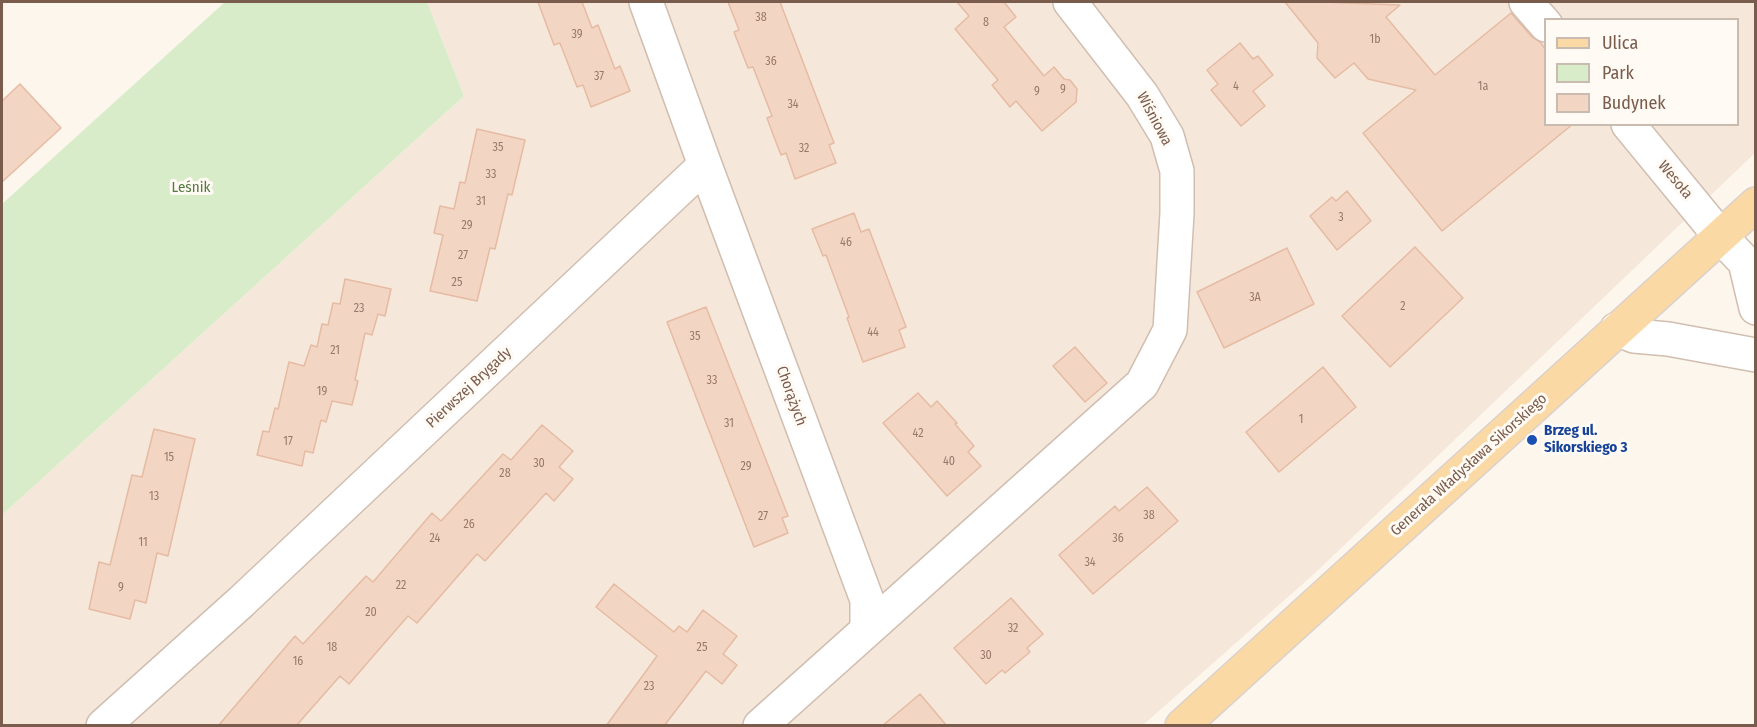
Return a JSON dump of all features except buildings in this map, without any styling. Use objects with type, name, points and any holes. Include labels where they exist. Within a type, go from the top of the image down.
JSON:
[{"type":"main road","name":"Generała Władysława Sikorskiego","points":[[1182,726],[1755,204]]},
{"type":"street","points":[[646,2],[705,165]]},
{"type":"street","name":"Wiśniowa","points":[[867,628],[1142,384],[1170,330],[1177,213],[1177,171],[1167,136],[1142,95],[1070,2]]},
{"type":"street","points":[[1526,2],[1544,24]]},
{"type":"street","name":"Wesoła","points":[[1630,126],[1720,236],[1745,262],[1755,308]]},
{"type":"street","name":"Chorążych","points":[[705,165],[867,600],[867,628]]},
{"type":"street","name":"Pierwszej Brygady","points":[[103,726],[241,602],[705,165]]},
{"type":"street","points":[[1617,329],[1634,336],[1668,339],[1755,355]]},
{"type":"street","points":[[760,726],[867,628]]},
{"type":"shaded area","points":[[427,2],[1755,2],[1755,153],[1314,574],[1143,725],[2,726],[2,515],[464,96]]},
{"type":"green space","name":"Leśnik","points":[[225,2],[427,2],[464,96],[2,515],[2,204]]},
{"type":"place","name":"Brzeg ul. Sikorskiego 3","points":[[1532,440]]}]
